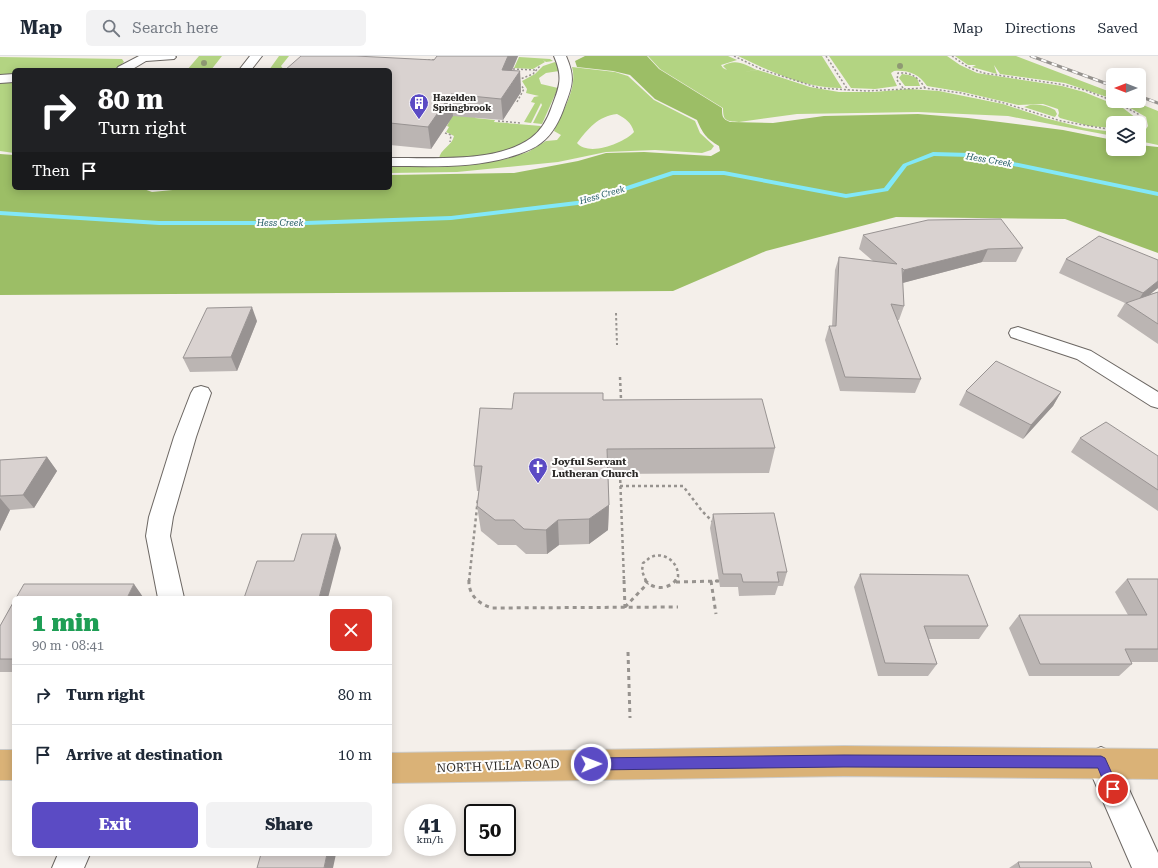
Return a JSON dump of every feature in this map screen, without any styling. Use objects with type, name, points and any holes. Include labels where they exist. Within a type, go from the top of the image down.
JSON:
[{"type":"main road","name":"NORTH VILLA ROAD","points":[[392,768],[844,761],[1101,762],[1158,764]]},
{"type":"main road","points":[[0,765],[12,765]]},
{"type":"street","points":[[125,68],[142,57],[170,56]]},
{"type":"street","points":[[160,68],[170,56]]},
{"type":"street","points":[[247,68],[256,56]]},
{"type":"street","points":[[392,162],[453,163],[482,160],[510,153],[536,142],[549,127],[557,112],[566,87],[567,75],[560,56]]},
{"type":"street","points":[[0,79],[12,78]]},
{"type":"street","points":[[1018,333],[1084,355],[1158,401]]},
{"type":"street","points":[[170,596],[158,536],[161,517],[185,437],[201,392]]},
{"type":"street","points":[[1101,762],[1148,868]]},
{"type":"street","points":[[68,868],[73,856]]},
{"type":"path","points":[[734,56],[763,70],[819,88],[866,91],[925,88],[969,94],[1062,121],[1106,129]]},
{"type":"path","points":[[826,56],[848,90]]},
{"type":"path","points":[[952,56],[968,67],[983,73],[1060,84],[1100,96],[1138,114],[1139,116]]},
{"type":"path","points":[[418,61],[442,60]]},
{"type":"path","points":[[517,102],[524,89],[517,80],[533,74],[540,66]]},
{"type":"path","points":[[513,69],[535,70]]},
{"type":"path","points":[[903,88],[897,80],[898,73],[908,73],[914,75],[919,79],[925,88]]},
{"type":"path","points":[[616,314],[617,345]]},
{"type":"path","points":[[620,377],[621,399]]},
{"type":"path","points":[[620,474],[625,608]]},
{"type":"path","points":[[620,486],[683,486],[702,511],[719,528]]},
{"type":"path","points":[[478,498],[469,583],[472,596],[482,605],[492,608],[678,607]]},
{"type":"path","points":[[659,556],[665,557],[675,563],[679,573],[676,582],[672,586],[659,588],[648,583],[643,579],[641,574],[643,563],[652,557],[659,556]]},
{"type":"path","points":[[711,581],[716,614]]},
{"type":"path","points":[[676,582],[719,581]]},
{"type":"path","points":[[625,608],[648,583]]},
{"type":"path","points":[[628,652],[630,718]]},
{"type":"green space","points":[[199,56],[222,56],[213,68],[189,68]]},
{"type":"green space","points":[[279,56],[289,56],[281,66],[282,68],[270,68]]},
{"type":"green space","points":[[585,56],[647,56],[659,69],[722,108],[723,117],[725,120],[730,122],[773,123],[824,116],[918,114],[968,118],[1063,130],[1106,139],[1106,156],[1146,156],[1146,146],[1158,147],[1158,253],[1065,219],[896,217],[766,251],[673,291],[0,295],[0,154],[12,155],[12,190],[146,190],[152,192],[172,190],[392,190],[392,175],[514,173],[578,161],[606,153],[644,152],[711,156],[720,151],[719,146],[705,135],[697,120],[655,99],[630,75],[613,71],[577,67],[575,61]]},
{"type":"green space","points":[[648,56],[728,56],[737,60],[721,65],[727,70],[723,66],[736,62],[757,70],[742,72],[758,70],[810,87],[839,92],[874,92],[909,89],[939,91],[1003,104],[1045,118],[1084,128],[1106,131],[1106,135],[1008,116],[918,112],[797,114],[739,122],[728,121],[724,116],[723,108],[660,69]]},
{"type":"green space","points":[[738,56],[822,56],[842,88],[815,86],[788,78]]},
{"type":"green space","points":[[829,56],[947,56],[960,65],[977,73],[1062,86],[1084,92],[1106,101],[1106,108],[1123,108],[1133,116],[1106,116],[1106,127],[1089,126],[1060,118],[1058,116],[1058,109],[1043,104],[1018,105],[963,92],[927,86],[917,76],[904,71],[894,71],[891,73],[897,86],[875,89],[851,88]]},
{"type":"green space","points":[[955,56],[1016,56],[1106,90],[1106,97],[1065,83],[1000,74],[994,65],[997,74],[972,67],[976,65],[968,65]]},
{"type":"green space","points":[[0,57],[122,59],[124,62],[117,68],[12,68],[12,76],[0,76]]},
{"type":"green space","points":[[519,57],[550,59],[553,61],[546,62],[543,60],[545,62],[533,69],[514,68]]},
{"type":"green space","points":[[555,62],[559,66],[559,71],[546,73],[539,78],[541,84],[558,88],[542,124],[533,123],[542,105],[541,103],[531,123],[524,122],[535,103],[531,102],[534,97],[539,96],[526,93],[527,89],[522,81],[535,74],[543,66]]},
{"type":"green space","points":[[572,67],[615,72],[628,76],[654,100],[695,121],[700,133],[714,146],[711,150],[702,153],[655,150],[606,152],[558,162],[457,172],[392,173],[392,167],[459,166],[506,159],[528,152],[546,141],[557,140],[561,135],[554,131],[568,100],[573,83]],"holes":[[[617,114],[628,121],[634,132],[615,144],[598,149],[590,149],[582,147],[577,143],[589,128],[604,117]]]},
{"type":"green space","points":[[902,74],[917,78],[920,86],[905,86],[899,78]]},
{"type":"green space","points":[[0,81],[12,81],[12,153],[0,151]]},
{"type":"green space","points":[[456,100],[484,102],[475,118],[495,120],[494,122],[541,126],[536,135],[525,143],[512,148],[480,156],[439,159],[441,153],[451,142],[454,136],[446,132],[449,127],[447,126],[449,122],[441,122]]},
{"type":"green space","points":[[1030,105],[1049,107],[1055,110],[1057,114],[1055,117],[1024,107]]},
{"type":"green space","points":[[1146,106],[1158,111],[1158,145],[1146,142],[1146,129],[1148,126],[1146,116],[1130,108],[1146,108]]},
{"type":"building","points":[[301,56],[356,56],[434,60],[437,56],[508,56],[502,70],[520,71],[501,99],[451,94],[428,127],[392,123],[392,68],[287,68]]},
{"type":"building","points":[[1001,219],[1023,248],[988,249],[904,270],[902,268],[904,306],[891,304],[921,379],[845,377],[829,326],[836,326],[839,257],[897,264],[863,235],[928,220]]},
{"type":"building","points":[[1099,236],[1158,260],[1158,281],[1143,293],[1066,259]]},
{"type":"building","points":[[1158,292],[1158,324],[1126,303]]},
{"type":"building","points":[[252,307],[231,357],[183,358],[207,308]]},
{"type":"building","points":[[996,361],[1061,392],[1031,425],[966,391]]},
{"type":"building","name":"Joyful Servant Lutheran Church","points":[[514,393],[603,393],[603,400],[762,399],[775,448],[607,449],[609,505],[589,519],[558,520],[546,530],[524,529],[514,520],[495,520],[477,506],[482,466],[474,466],[480,408],[512,409]]},
{"type":"building","points":[[1106,422],[1158,456],[1158,490],[1080,438]]},
{"type":"building","points":[[47,457],[23,495],[0,496],[0,460]]},
{"type":"building","points":[[774,513],[787,572],[777,572],[779,582],[743,582],[741,574],[723,574],[713,514]]},
{"type":"building","points":[[302,534],[336,534],[320,596],[245,596],[257,561],[294,561]]},
{"type":"building","points":[[860,574],[968,575],[988,626],[924,626],[937,664],[885,663]]},
{"type":"building","points":[[1127,579],[1158,579],[1158,649],[1125,649],[1132,664],[1040,664],[1019,615],[1147,615]]},
{"type":"building","points":[[24,584],[134,584],[128,596],[17,596]]},
{"type":"building","points":[[12,605],[12,659],[0,659],[0,626]]},
{"type":"building","points":[[260,856],[327,856],[324,868],[257,868]]},
{"type":"building","points":[[1018,862],[1090,862],[1092,868],[1020,868]]},
{"type":"waterway","name":"Hess Creek","points":[[0,213],[159,223],[306,223],[451,218],[586,202],[672,173],[724,173],[846,196],[886,190],[905,165],[933,154],[970,155],[1158,194]]},
{"type":"railway","points":[[1031,56],[1106,83]]},
{"type":"railway","points":[[1146,99],[1158,103]]},
{"type":"place","name":"Hazelden Springbrook","points":[[419,120]]},
{"type":"place","name":"Joyful Servant Lutheran Church","points":[[538,484]]},
{"type":"route","points":[[591,764],[844,761],[1101,762],[1113,789]]}]
